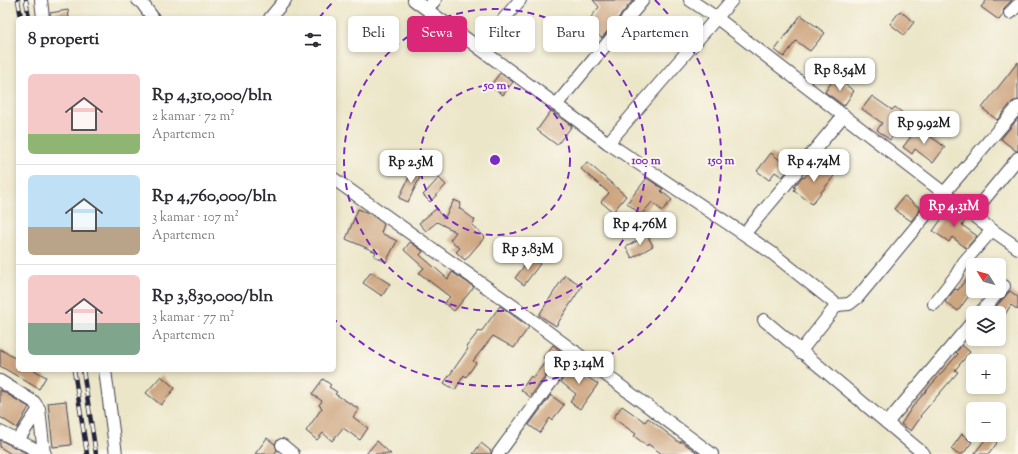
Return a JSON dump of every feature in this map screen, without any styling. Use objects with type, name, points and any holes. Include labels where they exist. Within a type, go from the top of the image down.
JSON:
[{"type":"street","points":[[41,0],[43,16]]},
{"type":"street","points":[[138,0],[152,16]]},
{"type":"street","points":[[272,16],[285,0]]},
{"type":"street","points":[[414,0],[475,44]]},
{"type":"street","points":[[427,10],[435,0]]},
{"type":"street","points":[[507,16],[520,0]]},
{"type":"street","points":[[556,106],[643,0]]},
{"type":"street","points":[[690,0],[717,18],[992,230],[1018,248]]},
{"type":"street","points":[[608,143],[732,0]]},
{"type":"street","points":[[485,52],[556,106],[608,143],[745,233],[816,286],[837,305],[849,304],[858,296],[1018,107]]},
{"type":"street","points":[[745,233],[844,115]]},
{"type":"street","points":[[972,214],[1018,158]]},
{"type":"street","points":[[336,180],[430,246],[712,454]]},
{"type":"street","points":[[934,304],[955,277],[964,262],[992,230]]},
{"type":"street","points":[[986,306],[993,298]]},
{"type":"street","points":[[800,352],[837,305]]},
{"type":"street","points":[[764,320],[800,352],[924,454]]},
{"type":"street","points":[[887,423],[966,329]]},
{"type":"street","points":[[498,454],[574,351]]},
{"type":"street","points":[[105,372],[116,454]]},
{"type":"street","points":[[0,381],[34,402],[39,409],[45,454]]},
{"type":"street","points":[[18,440],[39,409]]},
{"type":"street","points":[[0,432],[45,454]]},
{"type":"street","points":[[282,445],[293,454]]},
{"type":"building","points":[[593,0],[633,0],[620,16],[607,16],[607,32],[602,38],[599,36],[599,16],[592,16],[599,7]]},
{"type":"building","points":[[987,0],[1012,0],[1004,8],[1003,15],[999,20],[981,7]]},
{"type":"building","points":[[68,10],[69,16],[50,16],[50,13]]},
{"type":"building","points":[[900,11],[914,22],[904,35],[890,24]]},
{"type":"building","points":[[801,15],[825,33],[810,51],[796,41],[784,57],[775,50]]},
{"type":"building","points":[[1018,62],[1018,100],[1012,102],[997,120],[982,108]]},
{"type":"building","points":[[500,73],[513,82],[503,95],[490,86]]},
{"type":"building","points":[[835,77],[854,91],[844,106],[825,92]]},
{"type":"building","points":[[872,96],[892,110],[895,107],[908,117],[890,140],[877,130],[882,123],[862,109]]},
{"type":"building","points":[[551,111],[572,126],[557,145],[537,130]]},
{"type":"building","points":[[1018,118],[1018,151],[1016,151],[1001,139]]},
{"type":"building","points":[[920,125],[929,132],[927,134],[945,147],[933,163],[915,149],[912,154],[903,147]]},
{"type":"building","points":[[771,153],[790,168],[782,177],[775,172],[769,180],[757,171]]},
{"type":"building","points":[[587,162],[626,196],[613,212],[601,202],[609,193],[581,169]]},
{"type":"building","points":[[816,162],[834,176],[812,204],[794,190],[796,188],[794,187],[802,177],[804,178]]},
{"type":"building","points":[[414,167],[423,171],[408,202],[399,198]]},
{"type":"building","points":[[439,178],[446,185],[430,202],[423,195]]},
{"type":"building","points":[[647,178],[663,189],[661,191],[672,200],[662,211],[652,202],[641,215],[627,203]]},
{"type":"building","points":[[904,196],[921,209],[911,221],[894,209]]},
{"type":"building","points":[[454,200],[461,203],[459,208],[475,220],[472,225],[485,237],[465,260],[456,252],[460,248],[450,240],[456,232],[437,222],[426,231],[419,223],[436,209],[444,219]]},
{"type":"building","points":[[945,203],[966,220],[962,225],[977,236],[966,248],[952,237],[949,242],[933,231],[948,210],[943,207]]},
{"type":"building","points":[[358,209],[369,213],[384,224],[381,233],[397,241],[386,262],[374,256],[376,252],[346,239]]},
{"type":"building","points":[[647,235],[653,246],[632,258],[626,247]]},
{"type":"building","points":[[410,242],[423,251],[420,255],[448,279],[452,272],[474,287],[454,311],[444,303],[450,297],[419,273],[424,268],[404,250]]},
{"type":"building","points":[[531,257],[540,264],[524,285],[515,278]]},
{"type":"building","points":[[371,272],[390,284],[382,296],[363,283]]},
{"type":"building","points":[[565,275],[582,286],[556,326],[539,315]]},
{"type":"building","points":[[966,279],[966,298],[967,298],[958,311],[945,302],[955,289],[958,290]]},
{"type":"building","points":[[1010,291],[1018,297],[1018,310],[1011,305],[1006,313],[1006,306],[996,306],[1004,298],[1006,298],[1006,295]]},
{"type":"building","points":[[500,306],[529,327],[514,348],[493,336],[473,361],[476,363],[466,377],[464,375],[455,390],[444,383],[468,349],[466,347],[479,331],[481,332]]},
{"type":"building","points":[[553,345],[563,353],[530,397],[521,390],[531,376],[533,378],[546,361],[543,358]]},
{"type":"building","points":[[962,345],[970,352],[966,354],[966,357],[955,370],[958,372],[920,416],[921,417],[911,431],[901,424],[913,406],[958,354],[956,352]]},
{"type":"building","points":[[0,349],[16,359],[16,372],[37,372],[46,377],[39,389],[0,366]]},
{"type":"building","points":[[574,363],[586,372],[584,375],[598,384],[580,409],[570,402],[576,394],[561,382]]},
{"type":"building","points":[[161,376],[175,388],[161,405],[146,393]]},
{"type":"building","points":[[323,379],[331,385],[329,387],[337,392],[335,394],[359,409],[353,417],[368,428],[360,440],[343,428],[332,441],[323,433],[317,440],[306,431],[322,408],[319,405],[322,401],[312,394]]},
{"type":"building","points":[[0,390],[29,407],[17,428],[0,417]]},
{"type":"building","points":[[551,395],[564,405],[552,420],[550,418],[540,433],[529,425]]},
{"type":"building","points":[[66,401],[71,445],[53,447],[48,403]]},
{"type":"building","points":[[622,406],[645,422],[648,418],[680,443],[681,441],[699,454],[662,454],[648,444],[647,446],[634,436],[636,434],[613,418]]},
{"type":"building","points":[[962,434],[966,437],[966,442],[972,442],[963,454],[957,454],[951,449]]},
{"type":"building","points":[[267,438],[275,444],[277,450],[274,454],[255,454]]},
{"type":"building","points":[[0,440],[28,454],[11,454],[0,447]]},
{"type":"building","points":[[377,441],[391,454],[366,454]]},
{"type":"building","points":[[983,442],[997,443],[989,454],[974,454]]},
{"type":"building","points":[[481,443],[491,451],[491,454],[473,454]]},
{"type":"railway","points":[[18,0],[21,16]]},
{"type":"railway","points":[[26,0],[29,16]]},
{"type":"railway","points":[[74,372],[87,454]]},
{"type":"railway","points":[[83,372],[96,454]]}]
